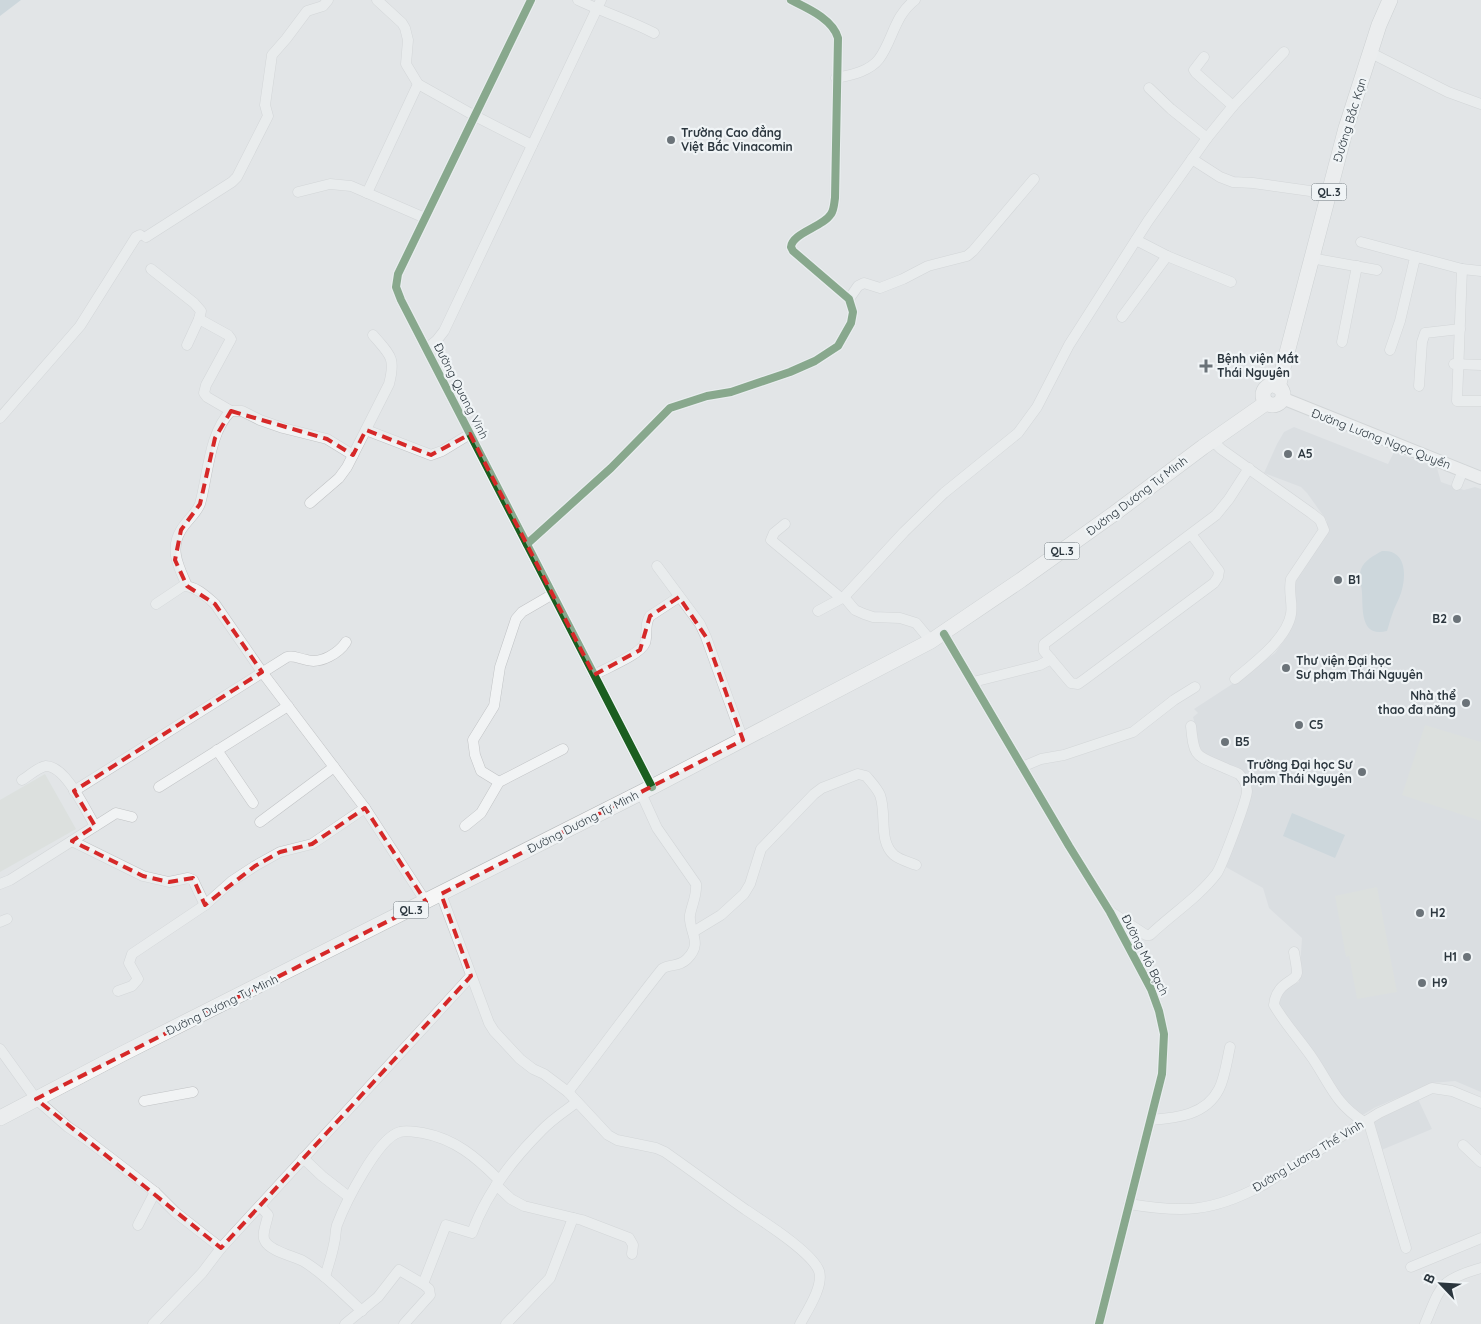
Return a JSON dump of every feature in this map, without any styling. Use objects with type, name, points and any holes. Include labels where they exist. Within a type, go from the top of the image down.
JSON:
[{"type":"highway","name":"Đường Bắc Kạn","points":[[1280,392],[1311,258],[1346,128],[1379,25],[1390,0]]},
{"type":"highway","name":"Đường Dương Tự Minh","points":[[0,1118],[122,1054],[646,790],[938,638],[1266,403],[1264,390],[1268,386],[1280,392]]},
{"type":"main road","name":"Đường Lương Ngọc Quyến","points":[[1280,392],[1481,478]]},
{"type":"street","points":[[0,418],[80,326],[136,237],[143,236],[232,182],[236,177],[268,116],[265,105],[272,55],[307,11],[323,6],[328,0]]},
{"type":"street","points":[[377,0],[405,28],[408,40],[406,64],[418,84],[532,145]]},
{"type":"street","name":"Đường Quang Vinh","points":[[531,0],[398,274],[396,286],[401,300],[594,675],[646,790],[657,828],[696,884],[697,891],[690,920],[696,941],[688,958],[679,965],[666,966],[662,969],[614,1029],[601,1051],[568,1092]]},
{"type":"street","points":[[578,0],[599,4],[654,33]]},
{"type":"street","points":[[527,544],[610,468],[670,408],[708,396],[732,392],[816,362],[838,346],[851,323],[852,312],[848,299],[793,251],[791,247],[794,239],[826,220],[833,209],[835,198],[838,38],[837,33],[830,24],[815,13],[791,0]]},
{"type":"street","points":[[836,78],[856,74],[872,66],[878,60],[905,8],[915,0]]},
{"type":"street","points":[[426,349],[444,331],[599,4]]},
{"type":"street","points":[[818,610],[843,597],[897,539],[944,493],[1018,433],[1037,407],[1069,346],[1136,240],[1192,159],[1233,106],[1284,52]]},
{"type":"street","points":[[1371,53],[1448,92],[1481,104]]},
{"type":"street","points":[[1204,57],[1194,70],[1233,106]]},
{"type":"street","points":[[367,192],[418,84]]},
{"type":"street","points":[[1149,88],[1171,109],[1207,138]]},
{"type":"street","points":[[1192,159],[1220,177],[1233,182],[1310,191],[1328,196]]},
{"type":"street","points":[[848,299],[858,286],[864,283],[880,288],[903,280],[928,266],[966,256],[973,252],[1034,179]]},
{"type":"street","points":[[298,192],[330,184],[351,186],[425,218]]},
{"type":"street","points":[[1136,240],[1167,256],[1231,282]]},
{"type":"street","points":[[1361,242],[1462,269],[1481,271]]},
{"type":"street","points":[[1122,317],[1167,256]]},
{"type":"street","points":[[1390,350],[1400,321],[1414,262],[1417,257]]},
{"type":"street","points":[[1311,258],[1378,270]]},
{"type":"street","points":[[1342,342],[1357,266]]},
{"type":"street","points":[[151,269],[198,306],[201,311],[187,346]]},
{"type":"street","points":[[1462,269],[1460,329],[1456,365],[1457,401],[1481,401]]},
{"type":"street","points":[[199,319],[230,337],[230,341],[206,385],[204,393],[214,402],[232,411],[242,411],[283,428],[327,439],[353,456]]},
{"type":"street","points":[[1419,386],[1422,342],[1425,332],[1460,329]]},
{"type":"street","points":[[310,503],[339,478],[348,467],[389,384],[392,361],[373,335]]},
{"type":"street","points":[[1456,365],[1481,365]]},
{"type":"street","points":[[187,586],[176,560],[175,553],[178,538],[181,530],[197,511],[200,504],[214,438],[223,421],[232,411]]},
{"type":"street","points":[[366,430],[431,455],[442,452],[470,434]]},
{"type":"street","points":[[1212,440],[1221,449],[1320,520],[1324,530],[1291,579],[1289,585],[1291,615],[1284,630],[1270,649],[1235,679]]},
{"type":"street","points":[[1191,534],[1219,571],[1214,583],[1078,684],[1071,683],[1044,651],[1044,644],[1191,534],[1222,508],[1249,468]]},
{"type":"street","points":[[1458,485],[1463,470]]},
{"type":"street","name":"Đường Mỏ Bạch","points":[[786,524],[774,533],[771,540],[843,597],[855,610],[873,617],[900,618],[916,623],[938,638],[973,682],[1110,912],[1151,989],[1159,1011],[1164,1034],[1162,1074],[1099,1324]]},
{"type":"street","points":[[657,566],[700,624],[743,740]]},
{"type":"street","points":[[156,604],[183,586],[187,586],[205,595],[215,604],[262,672],[365,808],[426,902]]},
{"type":"street","points":[[499,782],[481,771],[474,755],[473,740],[494,706],[500,667],[516,619],[522,612],[553,594]]},
{"type":"street","points":[[594,675],[640,650],[646,639],[647,620],[650,616],[680,597]]},
{"type":"street","points":[[74,791],[288,657],[294,656],[312,661],[340,650],[346,642]]},
{"type":"street","points":[[973,682],[1040,665],[1051,659]]},
{"type":"street","points":[[1022,767],[1041,758],[1064,755],[1133,732],[1174,700],[1195,688]]},
{"type":"street","points":[[159,787],[288,706]]},
{"type":"street","points":[[1110,912],[1146,935],[1150,935],[1207,884],[1218,871],[1241,814],[1247,792],[1244,781],[1238,774],[1204,760],[1196,754],[1193,746],[1191,726]]},
{"type":"street","points":[[217,750],[253,803]]},
{"type":"street","points":[[465,826],[481,813],[499,782],[563,750]]},
{"type":"street","points":[[22,780],[43,766],[60,771],[95,826]]},
{"type":"street","points":[[260,822],[334,767]]},
{"type":"street","points":[[693,932],[721,915],[744,894],[750,884],[761,849],[808,799],[822,788],[858,774],[866,776],[879,793],[882,802],[885,838],[889,848],[899,858],[916,865]]},
{"type":"street","points":[[118,992],[132,986],[138,979],[129,963],[132,954],[204,905],[232,881],[255,866],[280,852],[312,844],[365,808]]},
{"type":"street","points":[[0,884],[10,880],[116,814],[132,817]]},
{"type":"street","points":[[72,841],[143,876],[170,882],[188,878],[193,880],[204,905]]},
{"type":"street","points":[[441,894],[489,1023],[520,1059],[568,1092],[608,1135],[617,1140],[656,1148],[665,1152],[776,1229],[812,1261],[819,1272],[820,1281],[812,1302],[800,1324]]},
{"type":"street","points":[[1294,952],[1297,974],[1294,979],[1284,984],[1276,993],[1274,1004],[1313,1060],[1337,1100],[1352,1114],[1366,1121],[1406,1248]]},
{"type":"street","points":[[153,1324],[202,1274],[221,1248],[471,976]]},
{"type":"street","points":[[1151,1120],[1188,1114],[1201,1109],[1208,1103],[1219,1089],[1230,1047]]},
{"type":"street","points":[[0,1049],[36,1099],[68,1127],[155,1192],[175,1212],[221,1248]]},
{"type":"street","name":"Đường Lương Thế Vinh","points":[[1129,1204],[1153,1208],[1191,1209],[1220,1205],[1261,1186],[1366,1121],[1432,1088],[1452,1090],[1481,1103]]},
{"type":"street","points":[[144,1101],[193,1092]]},
{"type":"street","points":[[424,1284],[446,1224],[472,1232],[498,1182],[542,1130],[577,1102]]},
{"type":"street","points":[[326,1277],[337,1226],[349,1197],[391,1136],[400,1132],[413,1131],[433,1135],[464,1148],[477,1158],[511,1198],[524,1206],[573,1218],[630,1238],[633,1245],[632,1254]]},
{"type":"street","points":[[1463,1145],[1481,1162]]},
{"type":"street","points":[[304,1158],[322,1176],[349,1197]]},
{"type":"street","points":[[138,1225],[155,1192]]},
{"type":"street","points":[[260,1206],[268,1215],[264,1238],[266,1243],[275,1250],[303,1261],[326,1277],[362,1312]]},
{"type":"street","points":[[506,1324],[550,1278],[573,1218]]},
{"type":"street","points":[[1411,1267],[1481,1238]]},
{"type":"street","points":[[1425,1324],[1443,1285],[1459,1274],[1481,1268]]},
{"type":"street","points":[[345,1324],[378,1298],[399,1270],[424,1284],[429,1289],[430,1295],[404,1324]]},
{"type":"highlighted area","points":[[231,411],[327,439],[353,455],[366,430],[431,455],[470,434],[594,675],[640,650],[650,616],[679,597],[706,637],[743,740],[441,894],[471,976],[221,1248],[36,1099],[426,902],[365,808],[312,844],[280,852],[255,866],[205,905],[193,878],[169,882],[143,876],[72,841],[95,826],[74,791],[262,672],[215,604],[187,586],[175,560],[181,530],[200,504],[215,438]]},
{"type":"shaded area","name":"Trường Đại học Sư phạm Thái Nguyên","points":[[1294,427],[1388,464],[1394,452],[1437,468],[1441,482],[1464,490],[1475,487],[1481,489],[1481,1092],[1455,1081],[1432,1083],[1374,1108],[1361,1116],[1340,1097],[1318,1057],[1300,1037],[1278,1004],[1286,986],[1299,982],[1302,938],[1269,908],[1263,888],[1224,866],[1246,777],[1205,757],[1198,749],[1193,717],[1198,713],[1194,709],[1275,653],[1283,642],[1291,626],[1297,604],[1292,584],[1326,532],[1327,521],[1301,487],[1264,473],[1284,432]]},
{"type":"shaded area","points":[[1425,725],[1481,742],[1481,821],[1402,795]]},
{"type":"shaded area","points":[[45,774],[76,829],[0,872],[0,800]]},
{"type":"shaded area","points":[[1377,887],[1397,992],[1357,999],[1349,956],[1346,957],[1335,896]]},
{"type":"shaded area","points":[[1418,1099],[1432,1129],[1379,1151],[1372,1129],[1375,1118]]},
{"type":"water","points":[[0,0],[21,0],[0,16]]},
{"type":"water","points":[[1382,551],[1390,551],[1400,559],[1403,564],[1404,579],[1387,631],[1378,632],[1367,626],[1365,621],[1360,575],[1365,563]]},
{"type":"water","points":[[1292,813],[1345,835],[1335,858],[1283,836]]},
{"type":"cycle path","points":[[531,0],[398,274],[396,287],[652,787]]},
{"type":"cycle path","points":[[527,544],[611,468],[670,408],[707,396],[731,392],[790,372],[815,361],[838,346],[851,323],[853,312],[849,299],[793,251],[791,247],[793,242],[802,234],[827,219],[833,209],[835,198],[838,38],[831,25],[825,20],[791,0]]},
{"type":"cycle path","points":[[944,634],[1110,912],[1151,989],[1159,1011],[1164,1034],[1162,1074],[1099,1324]]},
{"type":"place","name":"Trường Cao đẳng Việt Bắc Vinacomin","points":[[671,140]]},
{"type":"place","name":"Bệnh viện Mắt Thái Nguyên","points":[[1206,366]]},
{"type":"place","name":"A5","points":[[1288,454]]},
{"type":"place","name":"B1","points":[[1338,580]]},
{"type":"place","name":"B2","points":[[1457,619]]},
{"type":"place","name":"Thư viện Đại học Sư phạm Thái Nguyên","points":[[1286,668]]},
{"type":"place","name":"Nhà thể thao đa năng","points":[[1466,703]]},
{"type":"place","name":"C5","points":[[1299,725]]},
{"type":"place","name":"B5","points":[[1225,742]]},
{"type":"place","name":"Trường Đại học Sư phạm Thái Nguyên","points":[[1362,772]]},
{"type":"place","name":"H2","points":[[1420,913]]},
{"type":"place","name":"H1","points":[[1467,957]]},
{"type":"place","name":"H9","points":[[1422,983]]}]
